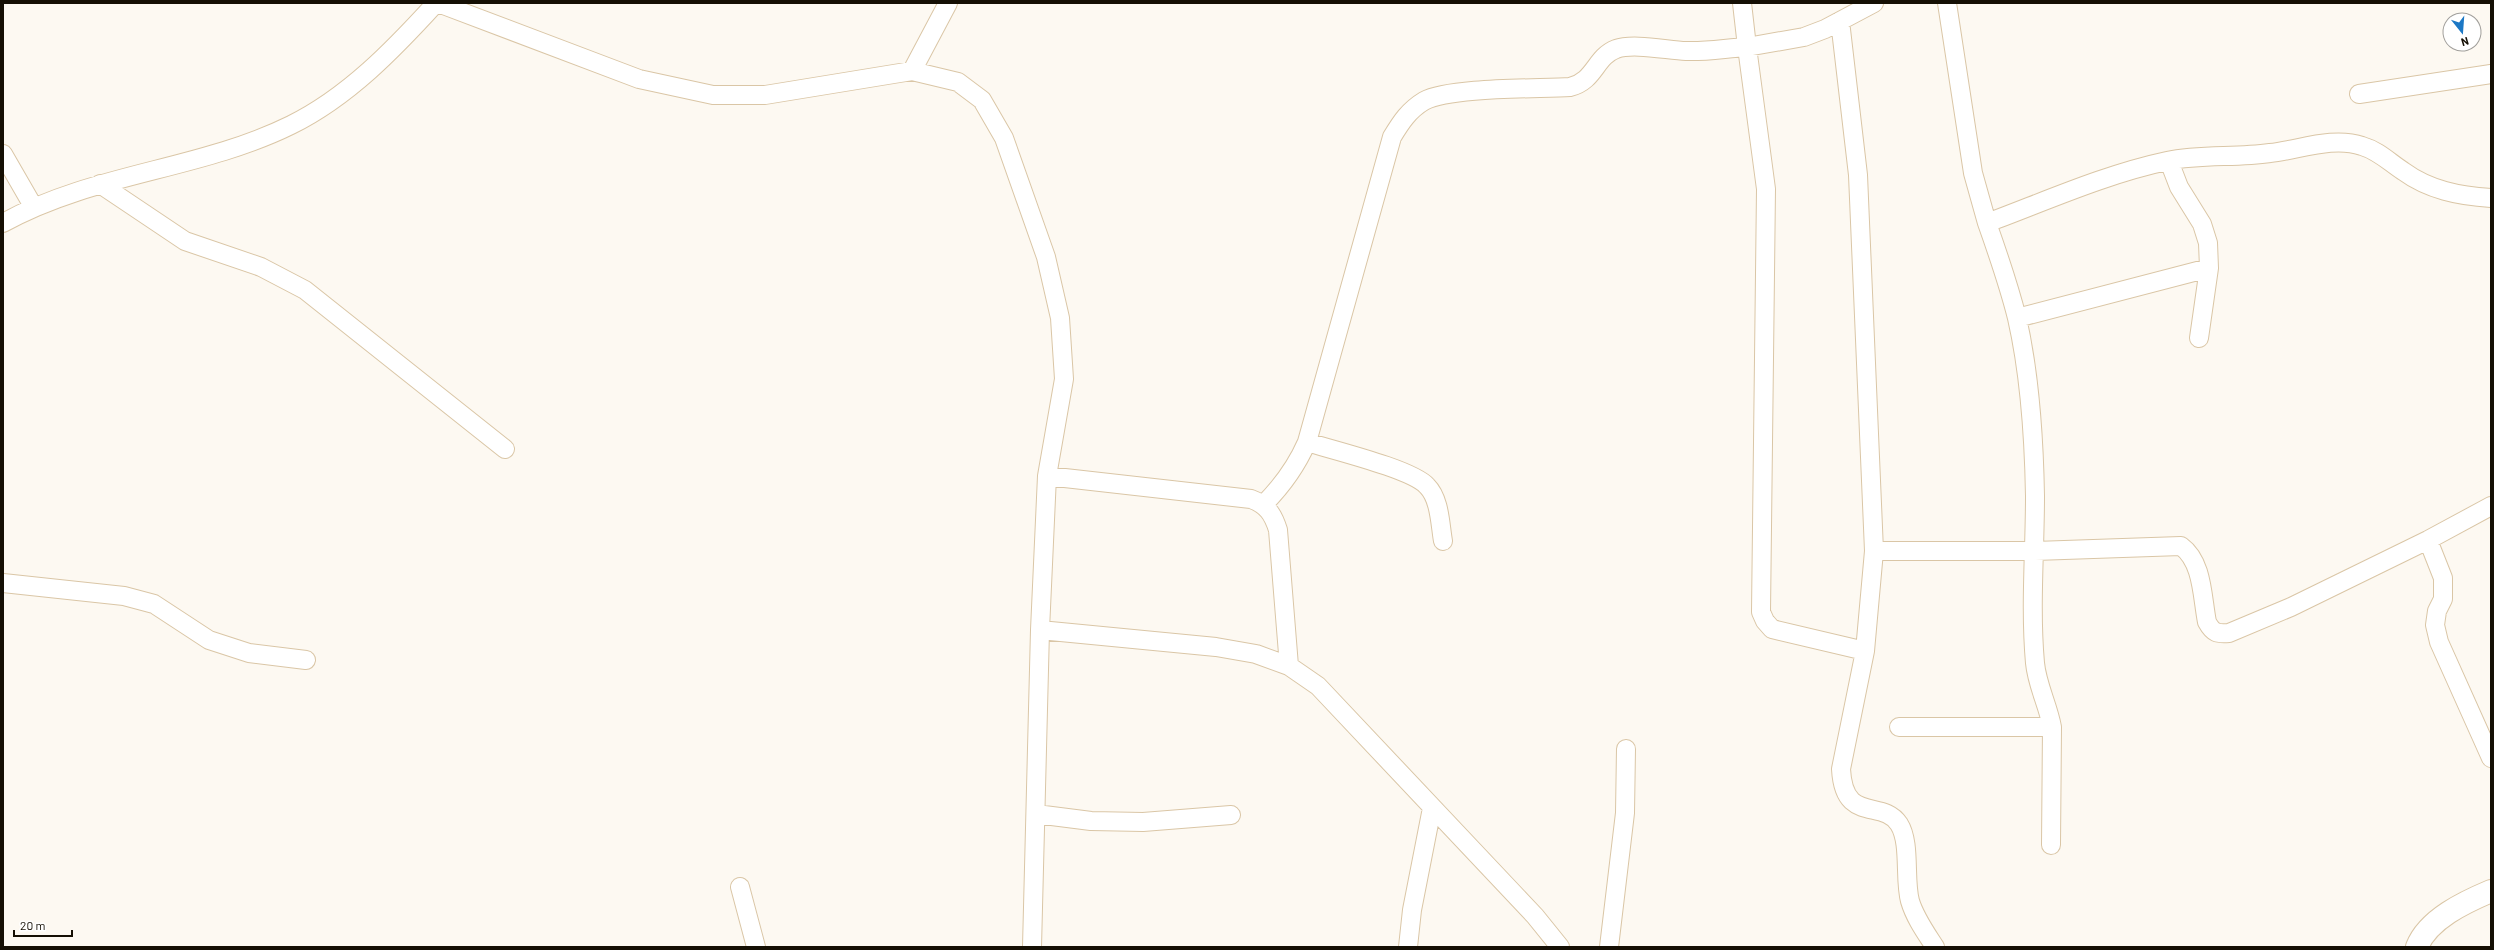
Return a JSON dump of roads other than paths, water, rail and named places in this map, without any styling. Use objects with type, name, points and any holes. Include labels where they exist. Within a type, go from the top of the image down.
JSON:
[{"type":"main road","points":[[2417,947],[2421,938],[2439,919],[2491,891]]},
{"type":"street","points":[[3,223],[33,206],[100,184],[230,149],[292,125],[345,91],[392,50],[437,3],[639,79],[713,95],[765,95],[912,71],[958,82],[982,100],[1004,138],[1046,257],[1060,318],[1064,379],[1047,476],[1040,630],[1032,947]]},
{"type":"street","points":[[912,71],[948,3]]},
{"type":"street","points":[[1742,3],[1766,197],[1762,612],[1765,621],[1772,629],[1865,652]]},
{"type":"street","points":[[1264,504],[1284,484],[1292,472],[1306,442],[1392,137],[1404,116],[1425,101],[1453,94],[1570,88],[1582,84],[1590,77],[1606,54],[1617,49],[1632,47],[1688,51],[1747,47],[1804,37],[1840,22],[1874,3]]},
{"type":"street","points":[[1947,3],[1973,173],[2017,318],[2031,424],[2035,551],[2032,595],[2035,664],[2038,680],[2049,708],[2052,727],[2051,845]]},
{"type":"street","points":[[1840,22],[1858,175],[1874,551],[1865,652],[1841,769],[1842,785],[1848,797],[1858,806],[1888,815],[1898,823],[1904,836],[1910,902],[1919,922],[1934,947]]},
{"type":"street","points":[[2359,94],[2491,74]]},
{"type":"street","points":[[1987,223],[2134,169],[2169,161],[2269,153],[2344,142],[2362,146],[2385,156],[2402,171],[2428,187],[2466,196],[2491,198]]},
{"type":"street","points":[[3,154],[33,206]]},
{"type":"street","points":[[2169,161],[2179,187],[2202,224],[2208,243],[2209,268],[2199,338]]},
{"type":"street","points":[[100,184],[185,241],[261,267],[305,290],[505,449]]},
{"type":"street","points":[[2017,318],[2209,268]]},
{"type":"street","points":[[1306,442],[1410,474],[1428,486],[1437,503],[1443,541]]},
{"type":"street","points":[[1047,476],[1251,499],[1264,504],[1274,517],[1278,530],[1289,666]]},
{"type":"street","points":[[1874,551],[2035,551],[2181,546],[2191,553],[2196,565],[2207,622],[2211,631],[2219,634],[2229,633],[2291,607],[2428,540],[2491,506]]},
{"type":"street","points":[[2428,540],[2443,578],[2443,599],[2437,611],[2435,625],[2439,642],[2491,758]]},
{"type":"street","points":[[3,583],[124,596],[154,604],[209,640],[249,653],[306,660]]},
{"type":"street","points":[[1040,630],[1216,647],[1256,654],[1289,666],[1318,686],[1535,916],[1560,947]]},
{"type":"street","points":[[1899,727],[2052,727]]},
{"type":"street","points":[[1609,947],[1625,813],[1626,749]]},
{"type":"street","points":[[1408,947],[1412,910],[1432,808]]},
{"type":"street","points":[[1036,814],[1091,821],[1143,822],[1231,815]]},
{"type":"street","points":[[740,886],[756,947]]}]
